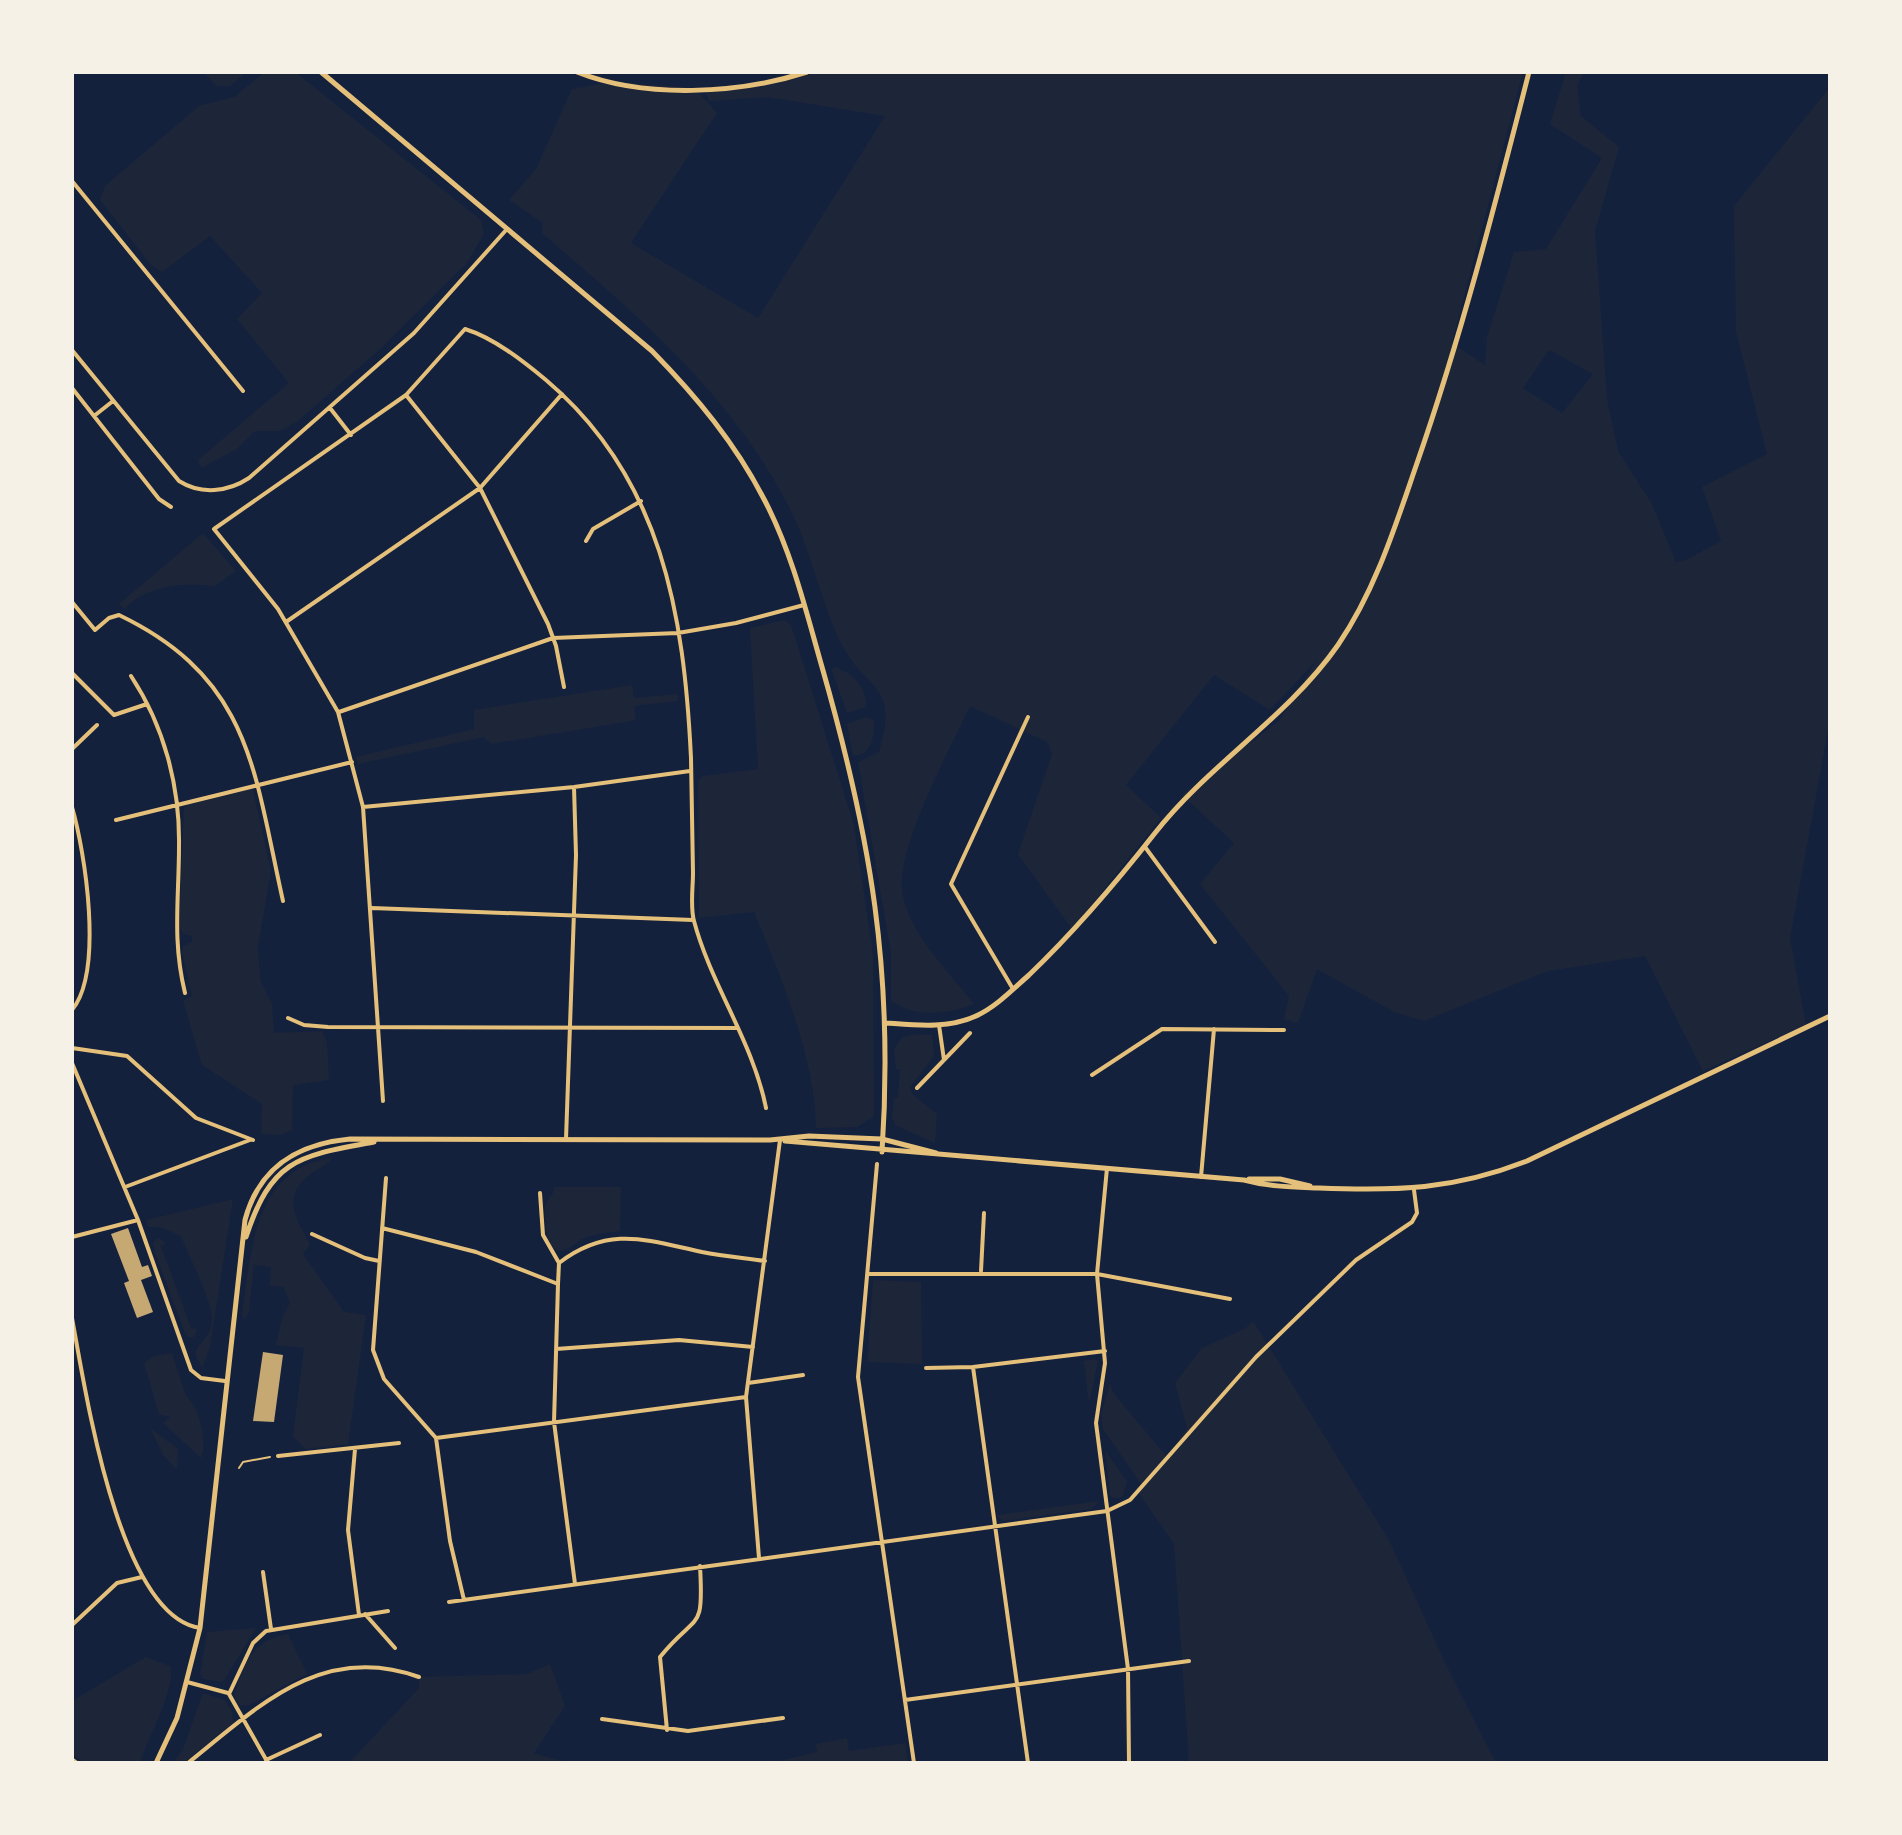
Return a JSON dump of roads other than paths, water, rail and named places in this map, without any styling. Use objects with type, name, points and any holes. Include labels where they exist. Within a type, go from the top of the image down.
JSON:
[{"type":"main road","points":[[321,72],[652,351],[701,403],[766,503],[804,605],[851,768],[868,846],[880,931],[886,1023],[882,1152]]},
{"type":"main road","points":[[577,72],[630,85],[689,88],[745,85],[807,72]]},
{"type":"main road","points":[[886,1023],[939,1025],[976,1017],[1013,989],[1088,917],[1174,812],[1306,685],[1338,645],[1362,604],[1397,521],[1457,346],[1529,72]]},
{"type":"main road","points":[[156,1763],[177,1718],[200,1628],[225,1381],[244,1246],[265,1191],[288,1166],[314,1153],[385,1140],[780,1140],[882,1152],[936,1153],[1244,1180],[1280,1187],[1414,1190],[1463,1183],[1527,1161],[1830,1016]]},
{"type":"main road","points":[[780,1140],[809,1136],[882,1139],[936,1153]]},
{"type":"street","points":[[72,181],[243,391]]},
{"type":"street","points":[[72,350],[179,481],[192,487],[216,491],[234,487],[249,478],[414,333],[507,229]]},
{"type":"street","points":[[383,1101],[363,807],[338,712],[286,622],[214,529],[406,395],[465,329],[498,345],[562,394],[606,442],[642,500],[665,563],[678,633],[691,771],[693,920],[738,1028],[766,1108]]},
{"type":"street","points":[[72,388],[159,499],[171,507]]},
{"type":"street","points":[[286,622],[480,488],[562,394]]},
{"type":"street","points":[[406,395],[480,488],[553,638],[564,687]]},
{"type":"street","points":[[94,416],[113,401]]},
{"type":"street","points":[[330,408],[351,435]]},
{"type":"street","points":[[586,541],[593,529],[642,500]]},
{"type":"street","points":[[72,602],[95,630],[109,618],[119,615],[172,646],[199,669],[236,720],[256,784],[283,901]]},
{"type":"street","points":[[338,712],[553,638],[678,633],[736,623],[804,605]]},
{"type":"street","points":[[72,673],[114,715],[147,704]]},
{"type":"street","points":[[131,676],[147,704],[168,757],[178,804],[175,939],[185,993]]},
{"type":"street","points":[[1013,989],[951,884],[1028,717]]},
{"type":"street","points":[[72,749],[97,725]]},
{"type":"street","points":[[116,820],[352,762]]},
{"type":"street","points":[[363,807],[574,787],[691,771]]},
{"type":"street","points":[[566,1139],[574,915],[574,787]]},
{"type":"street","points":[[72,807],[84,853],[89,897],[85,979],[82,994],[72,1010]]},
{"type":"street","points":[[1145,847],[1215,942]]},
{"type":"street","points":[[371,908],[693,920]]},
{"type":"street","points":[[288,1018],[304,1025],[738,1028]]},
{"type":"street","points":[[939,1025],[944,1060]]},
{"type":"street","points":[[1092,1075],[1162,1029],[1284,1030]]},
{"type":"street","points":[[1201,1177],[1214,1029]]},
{"type":"street","points":[[917,1088],[970,1033]]},
{"type":"street","points":[[72,1048],[127,1056],[196,1118],[253,1140],[125,1187]]},
{"type":"street","points":[[72,1063],[138,1220],[191,1370],[201,1378],[225,1381]]},
{"type":"street","points":[[759,1558],[746,1397],[780,1140]]},
{"type":"street","points":[[877,1164],[857,1367],[914,1763]]},
{"type":"street","points":[[1107,1168],[1097,1274],[1105,1351],[1096,1423],[1128,1669],[1129,1763]]},
{"type":"street","points":[[386,1178],[373,1350],[384,1379],[436,1438],[450,1541],[464,1600]]},
{"type":"street","points":[[449,1602],[1107,1511],[1130,1500],[1256,1357],[1356,1260],[1412,1222],[1417,1213],[1414,1190]]},
{"type":"street","points":[[540,1193],[543,1235],[559,1263],[554,1422],[575,1584]]},
{"type":"street","points":[[981,1271],[984,1213]]},
{"type":"street","points":[[72,1237],[138,1220]]},
{"type":"street","points":[[382,1228],[476,1252],[558,1284]]},
{"type":"street","points":[[312,1234],[365,1258],[379,1261]]},
{"type":"street","points":[[559,1263],[586,1244],[621,1238],[656,1240],[765,1261]]},
{"type":"street","points":[[867,1274],[981,1271],[1097,1274],[1230,1299]]},
{"type":"street","points":[[72,1318],[99,1462],[142,1577],[152,1596],[176,1621],[200,1628]]},
{"type":"street","points":[[556,1349],[679,1340],[753,1347]]},
{"type":"street","points":[[926,1368],[973,1367],[1105,1351]]},
{"type":"street","points":[[973,1367],[1028,1763]]},
{"type":"street","points":[[748,1383],[803,1375]]},
{"type":"street","points":[[436,1438],[746,1397]]},
{"type":"street","points":[[278,1456],[399,1443]]},
{"type":"street","points":[[355,1449],[348,1530],[362,1615],[395,1648]]},
{"type":"street","points":[[667,1730],[660,1657],[699,1620],[702,1601],[700,1566]]},
{"type":"street","points":[[263,1572],[271,1629]]},
{"type":"street","points":[[72,1625],[117,1583],[142,1577]]},
{"type":"street","points":[[229,1694],[253,1643],[271,1629],[388,1611]]},
{"type":"street","points":[[905,1700],[1189,1661]]},
{"type":"street","points":[[188,1763],[284,1690],[335,1669],[376,1666],[419,1677]]},
{"type":"street","points":[[187,1682],[229,1694],[267,1762],[320,1735]]},
{"type":"street","points":[[602,1719],[667,1730],[706,1729],[783,1718]]}]
